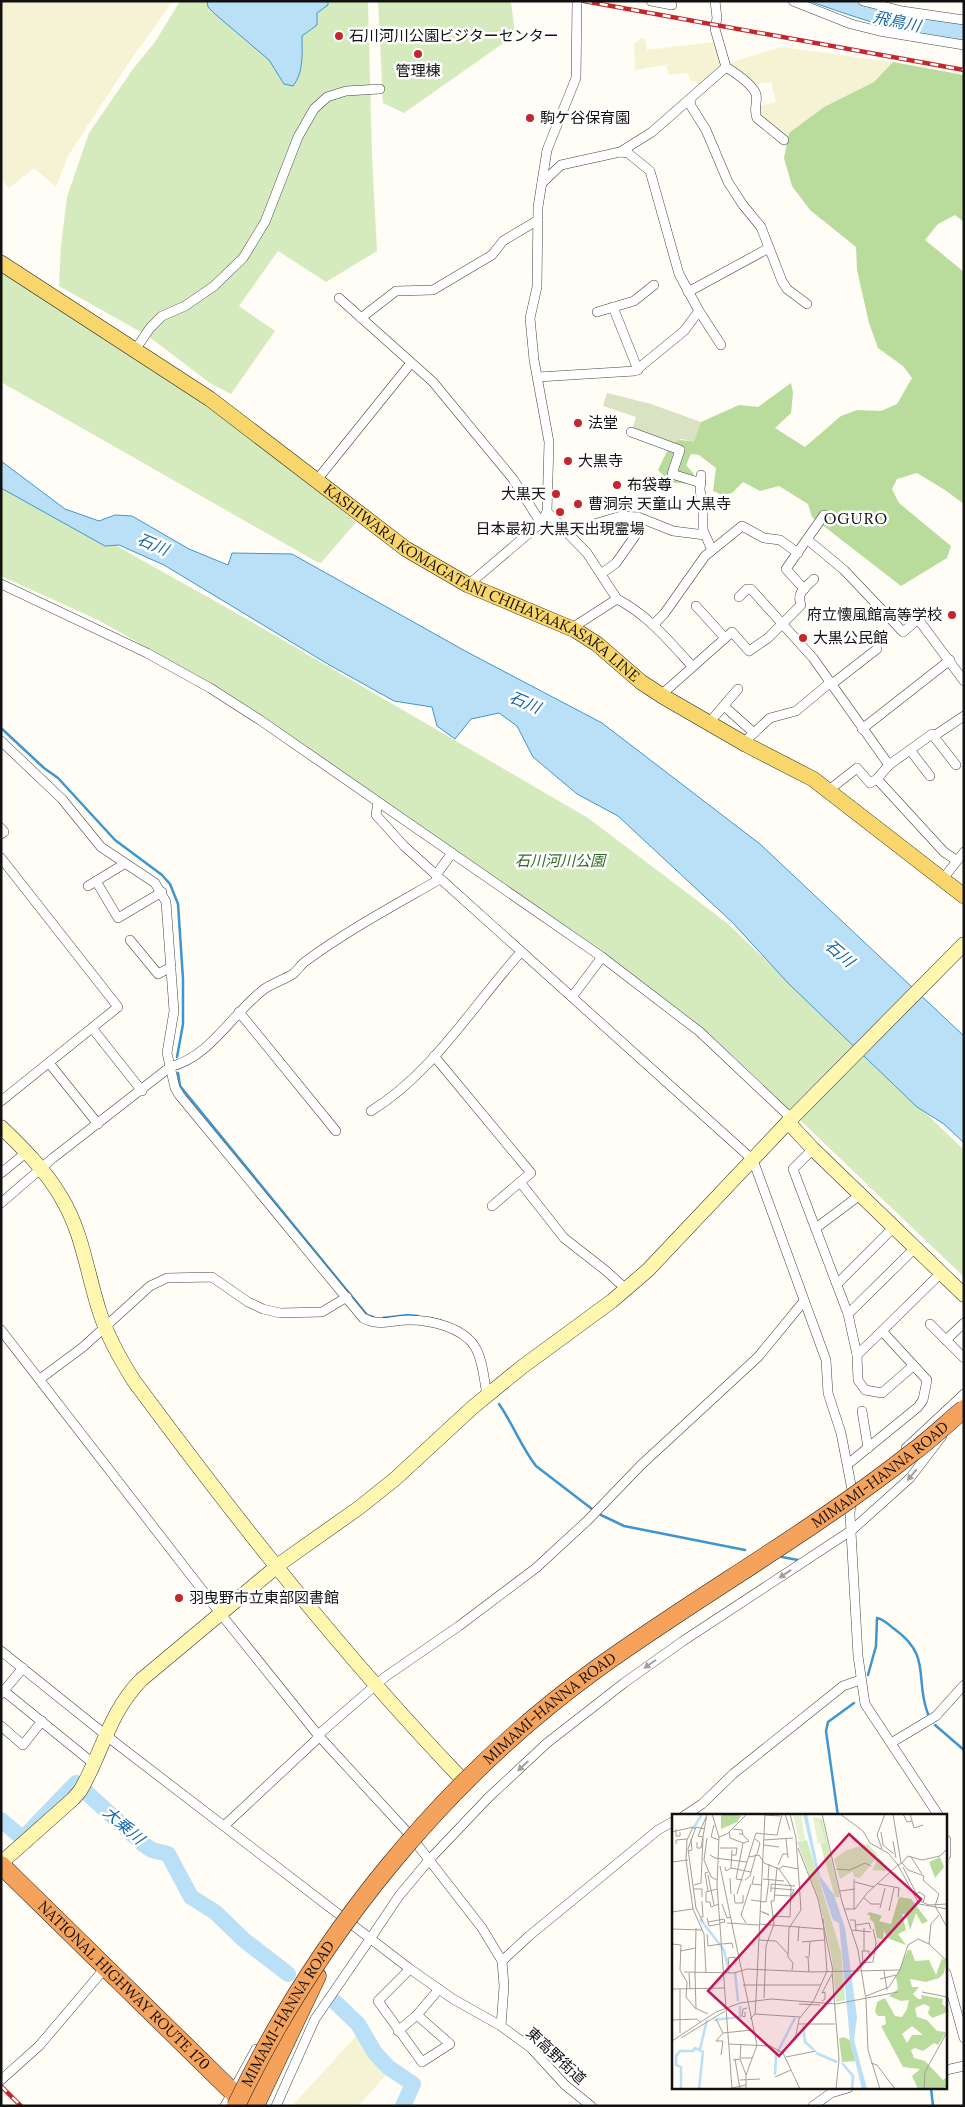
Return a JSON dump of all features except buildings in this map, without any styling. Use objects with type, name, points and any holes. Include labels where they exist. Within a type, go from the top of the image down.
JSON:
[{"type":"highway","name":"MIMAMI-HANNA ROAD","points":[[231,2100],[300,1989],[380,1877],[427,1822],[500,1750],[594,1671],[849,1500],[915,1452],[964,1409]]},
{"type":"highway","name":"MIMAMI-HANNA ROAD","points":[[246,2106],[268,2059],[317,1976],[386,1880],[430,1826],[517,1741],[665,1630],[852,1505],[917,1456],[964,1416]]},
{"type":"highway","name":"NATIONAL HIGHWAY ROUTE 170","points":[[1,1864],[106,1967],[231,2100],[246,2106]]},
{"type":"highway","points":[[255,2106],[317,1976]]},
{"type":"main road","name":"KASHIWARA KOMAGATANI CHIHAYAAKASAKA LINE","points":[[1,263],[210,400],[406,548],[468,585],[575,630],[597,644],[661,695],[709,724],[748,738],[813,779],[964,896]]},
{"type":"street","points":[[468,585],[541,523],[547,512],[550,442],[530,332],[530,318],[537,287],[538,220],[547,150],[576,78],[577,1]]},
{"type":"street","points":[[651,1],[672,5]]},
{"type":"street","points":[[715,1],[717,18],[715,30],[726,67],[752,88],[756,95],[755,113],[757,118],[784,140]]},
{"type":"street","points":[[793,1],[851,24],[879,31],[964,45]]},
{"type":"street","points":[[863,1],[898,6],[964,20]]},
{"type":"street","points":[[620,152],[652,132],[726,67]]},
{"type":"street","points":[[135,350],[150,328],[162,316],[185,306],[214,286],[243,258],[265,222],[298,137],[314,109],[327,98],[346,91],[380,89]]},
{"type":"street","points":[[690,100],[691,106],[706,130],[728,182],[743,205],[762,227],[787,289],[807,304]]},
{"type":"street","points":[[542,183],[561,165],[620,152],[628,153],[650,171],[679,274],[699,311],[721,345]]},
{"type":"street","points":[[360,318],[396,291],[433,290],[492,255],[503,241],[538,220]]},
{"type":"street","points":[[688,292],[770,248]]},
{"type":"street","points":[[597,312],[634,301],[654,286]]},
{"type":"street","points":[[338,298],[442,392],[513,479],[541,523]]},
{"type":"street","points":[[614,307],[638,370]]},
{"type":"street","points":[[538,376],[638,370],[684,331],[699,311]]},
{"type":"street","points":[[316,481],[411,363]]},
{"type":"street","points":[[631,432],[680,450],[672,474],[701,479],[704,535],[712,550]]},
{"type":"street","points":[[547,512],[587,553],[617,599],[637,609],[654,624],[692,666]]},
{"type":"street","points":[[591,525],[620,516],[638,517],[673,531],[704,535]]},
{"type":"street","points":[[804,588],[786,569],[824,516]]},
{"type":"street","points":[[654,624],[664,614],[705,556],[742,526],[764,538],[780,540],[798,553]]},
{"type":"street","points":[[601,574],[616,563],[635,536]]},
{"type":"street","points":[[808,540],[844,570],[903,632],[918,619],[964,681]]},
{"type":"street","points":[[661,695],[732,632],[749,651],[768,638],[801,605],[798,598],[804,588],[814,579]]},
{"type":"street","points":[[1,584],[148,653],[202,683],[260,720],[602,957],[700,1032],[793,1118],[813,1149],[964,1295]]},
{"type":"street","points":[[739,597],[747,589],[751,589],[783,624],[832,683],[862,729],[889,765]]},
{"type":"street","points":[[575,630],[576,626],[617,599]]},
{"type":"street","points":[[696,606],[725,638]]},
{"type":"street","points":[[724,706],[748,738],[770,718],[796,711],[877,650]]},
{"type":"street","points":[[862,729],[950,660]]},
{"type":"street","points":[[709,724],[738,689]]},
{"type":"street","points":[[829,790],[857,768],[870,783],[877,779],[889,765],[932,734],[934,736],[964,716]]},
{"type":"street","points":[[934,736],[956,765]]},
{"type":"street","points":[[1,741],[62,799],[101,847],[155,883],[162,892],[166,902],[174,1011],[167,1052],[180,1096],[364,1318],[370,1322],[380,1324],[408,1320],[428,1321],[451,1328],[466,1337],[475,1346],[487,1396]]},
{"type":"street","points":[[910,750],[930,776]]},
{"type":"street","points":[[877,779],[944,852],[956,860]]},
{"type":"street","points":[[378,802],[376,815],[404,846],[753,1160],[826,1360],[828,1393],[848,1464],[852,1490],[850,1514],[860,1680],[867,1708],[938,1814]]},
{"type":"street","points":[[1,828],[4,832],[1,834]]},
{"type":"street","points":[[942,880],[964,852]]},
{"type":"street","points":[[3,1198],[142,1091],[170,1067],[183,1063],[214,1041],[264,989],[293,974],[304,962],[438,877],[452,853]]},
{"type":"street","points":[[1,858],[118,1007],[1,1101]]},
{"type":"street","points":[[124,864],[92,883],[118,918],[162,892]]},
{"type":"street","points":[[130,940],[158,974],[171,967]]},
{"type":"street","points":[[1,1864],[82,1788],[113,1717],[127,1694],[220,1613],[278,1566],[388,1485],[487,1396],[648,1270],[793,1118],[964,944]]},
{"type":"street","points":[[371,1111],[395,1096],[434,1056],[521,952]]},
{"type":"street","points":[[572,997],[602,957]]},
{"type":"street","points":[[240,1012],[336,1131]]},
{"type":"street","points":[[92,1028],[142,1091]]},
{"type":"street","points":[[434,1056],[531,1173],[492,1206]]},
{"type":"street","points":[[49,1063],[98,1124]]},
{"type":"street","points":[[1,1127],[26,1152],[61,1196],[74,1222],[86,1255],[105,1327],[116,1353],[134,1381],[374,1686],[461,1778]]},
{"type":"street","points":[[813,1149],[793,1169],[848,1314],[857,1355],[858,1380],[865,1390],[882,1393],[913,1366]]},
{"type":"street","points":[[1,1173],[26,1152]]},
{"type":"street","points":[[520,1182],[564,1238],[606,1270],[626,1289]]},
{"type":"street","points":[[816,1228],[860,1195]]},
{"type":"street","points":[[837,1284],[894,1227]]},
{"type":"street","points":[[848,1314],[916,1247]]},
{"type":"street","points":[[857,1355],[942,1272]]},
{"type":"street","points":[[40,1379],[105,1327],[150,1286],[167,1278],[212,1277],[255,1305],[280,1313],[322,1312],[347,1297]]},
{"type":"street","points":[[225,1825],[316,1740],[318,1735],[374,1686],[536,1568],[588,1520],[641,1465],[758,1358],[804,1301]]},
{"type":"street","points":[[946,1340],[964,1323]]},
{"type":"street","points":[[930,1324],[964,1358]]},
{"type":"street","points":[[1,1330],[220,1613],[318,1735],[409,1834],[482,1928],[502,1960],[504,1986],[501,2026]]},
{"type":"street","points":[[848,1464],[918,1407],[923,1400],[927,1380],[882,1331]]},
{"type":"street","points":[[231,2100],[282,2003],[344,1919],[409,1834],[461,1778],[494,1746],[578,1675],[892,1461],[964,1394]]},
{"type":"street","points":[[276,2106],[315,2019],[370,1938],[429,1860],[488,1798],[547,1743],[624,1683],[683,1641],[852,1530],[910,1478],[964,1409]]},
{"type":"street","points":[[862,1411],[868,1448]]},
{"type":"street","name":"東高野街道","points":[[1,1651],[410,1969],[439,1989],[501,2026],[532,2048],[565,2085],[589,2105]]},
{"type":"street","points":[[23,1668],[3,1692],[94,1764]]},
{"type":"street","points":[[687,1814],[702,1804],[733,1774],[842,1686],[860,1680]]},
{"type":"street","points":[[891,1743],[936,1716],[964,1684]]},
{"type":"street","points":[[1,1726],[23,1744],[42,1721]]},
{"type":"street","points":[[502,1960],[528,1936],[658,1830],[672,1822]]},
{"type":"street","points":[[1,2080],[39,2046],[106,1967]]},
{"type":"street","points":[[410,1969],[378,2001],[422,2062],[450,2044],[417,2015]]},
{"type":"street","points":[[948,1980],[964,2038]]},
{"type":"street","points":[[398,2031],[417,2015],[439,1989]]},
{"type":"street","points":[[948,2070],[964,2066]]},
{"type":"street","points":[[813,2106],[831,2093],[841,2090]]},
{"type":"shaded area","points":[[1,1],[173,1],[133,56],[68,156],[56,187],[34,168],[9,188],[1,180]]},
{"type":"shaded area","points":[[641,38],[645,39],[647,50],[714,42],[722,69],[698,87],[696,81],[690,81],[688,73],[669,75],[666,65],[635,70],[634,44]]},
{"type":"shaded area","points":[[781,47],[893,62],[874,82],[824,107],[784,137],[760,117],[759,106],[776,102],[771,82],[752,84],[738,74],[728,63]]},
{"type":"shaded area","points":[[358,2034],[387,2074],[358,2106],[292,2106]]},
{"type":"green space","points":[[180,1],[368,1],[372,157],[377,251],[326,282],[278,251],[239,306],[275,331],[231,394],[210,383],[148,336],[59,286],[61,246],[67,197],[89,133],[133,69],[155,42]]},
{"type":"green space","points":[[378,1],[511,1],[515,35],[404,113],[383,103]]},
{"type":"green space","points":[[893,62],[964,75],[964,222],[955,215],[938,224],[925,240],[964,272],[964,504],[917,473],[897,479],[892,489],[899,503],[951,546],[947,558],[901,586],[812,517],[808,504],[779,486],[760,491],[743,482],[732,493],[722,495],[713,491],[716,468],[699,455],[691,454],[686,465],[694,474],[688,484],[669,482],[658,470],[671,443],[679,440],[691,441],[701,422],[739,405],[758,407],[791,383],[793,393],[791,413],[775,428],[805,447],[841,416],[857,410],[881,411],[897,404],[912,378],[903,366],[878,348],[869,323],[857,270],[856,247],[810,210],[792,186],[784,158],[789,133],[824,107],[874,82]]},
{"type":"green space","points":[[1,269],[231,420],[356,522],[321,563],[317,562],[1,382]]},
{"type":"green space","points":[[607,393],[651,404],[701,422],[694,442],[682,439],[671,443],[632,430],[636,417],[603,406]]},
{"type":"green space","name":"石川河川公園","points":[[1,481],[245,618],[588,818],[727,923],[964,1150],[964,1277],[710,1034],[583,938],[221,689],[98,620],[1,576]]},
{"type":"water","points":[[207,1],[328,1],[328,5],[317,13],[317,25],[302,36],[301,69],[293,86],[284,84],[269,60],[215,14],[208,7]]},
{"type":"water","name":"飛鳥川","points":[[809,1],[855,1],[923,17],[964,23],[964,41],[904,31]]},
{"type":"water","name":"石川","points":[[1,461],[65,509],[99,521],[115,515],[132,516],[189,549],[228,565],[232,553],[292,554],[467,652],[602,723],[760,844],[964,1036],[964,1143],[944,1124],[917,1107],[788,983],[733,923],[618,816],[577,794],[533,757],[517,726],[499,713],[471,719],[455,739],[437,726],[432,707],[394,701],[326,663],[164,565],[119,545],[105,546],[1,488]]},
{"type":"waterway","points":[[1,728],[44,768],[58,778],[115,840],[162,875],[170,884],[178,904],[183,979],[183,1024],[177,1057]]},
{"type":"waterway","points":[[178,1073],[180,1086],[367,1315],[373,1317]]},
{"type":"waterway","points":[[383,1318],[408,1315],[418,1316]]},
{"type":"waterway","points":[[430,1318],[442,1321]]},
{"type":"waterway","points":[[499,1404],[536,1466],[592,1509]]},
{"type":"waterway","points":[[601,1515],[624,1526],[745,1550]]},
{"type":"waterway","points":[[782,1557],[798,1560]]},
{"type":"waterway","points":[[868,1675],[876,1646],[877,1618],[881,1619],[905,1638],[913,1648],[918,1658],[924,1701],[928,1714]]},
{"type":"waterway","points":[[838,1814],[826,1731],[828,1722],[854,1703]]},
{"type":"waterway","points":[[935,1725],[964,1750]]},
{"type":"waterway","name":"大乗川","points":[[1,1820],[20,1836],[27,1834],[76,1783],[143,1844],[152,1850],[168,1854],[191,1897],[215,1912],[244,1940],[288,1974]]},
{"type":"waterway","name":"大乗川","points":[[336,2003],[358,2024],[375,2053],[388,2067],[413,2084],[403,2106]]},
{"type":"waterway","points":[[931,2090],[933,2106]]},
{"type":"railway","points":[[584,1],[964,70]]},
{"type":"railway","points":[[1,2086],[21,2106]]},
{"type":"place","name":"石川河川公園ビジターセンター","points":[[339,36]]},
{"type":"place","name":"管理棟","points":[[418,54]]},
{"type":"place","name":"駒ケ谷保育園","points":[[530,118]]},
{"type":"place","name":"法堂","points":[[578,423]]},
{"type":"place","name":"大黒寺","points":[[568,461]]},
{"type":"place","name":"布袋尊","points":[[617,485]]},
{"type":"place","name":"大黒天","points":[[556,494]]},
{"type":"place","name":"曹洞宗 天童山 大黒寺","points":[[578,504]]},
{"type":"place","name":"日本最初 大黒天出現霊場","points":[[560,512]]},
{"type":"place","name":"府立懐風館高等学校","points":[[952,615]]},
{"type":"place","name":"大黒公民館","points":[[803,638]]},
{"type":"place","name":"羽曳野市立東部図書館","points":[[179,1598]]},
{"type":"district","name":"OGURO","points":[[856,518]]}]
